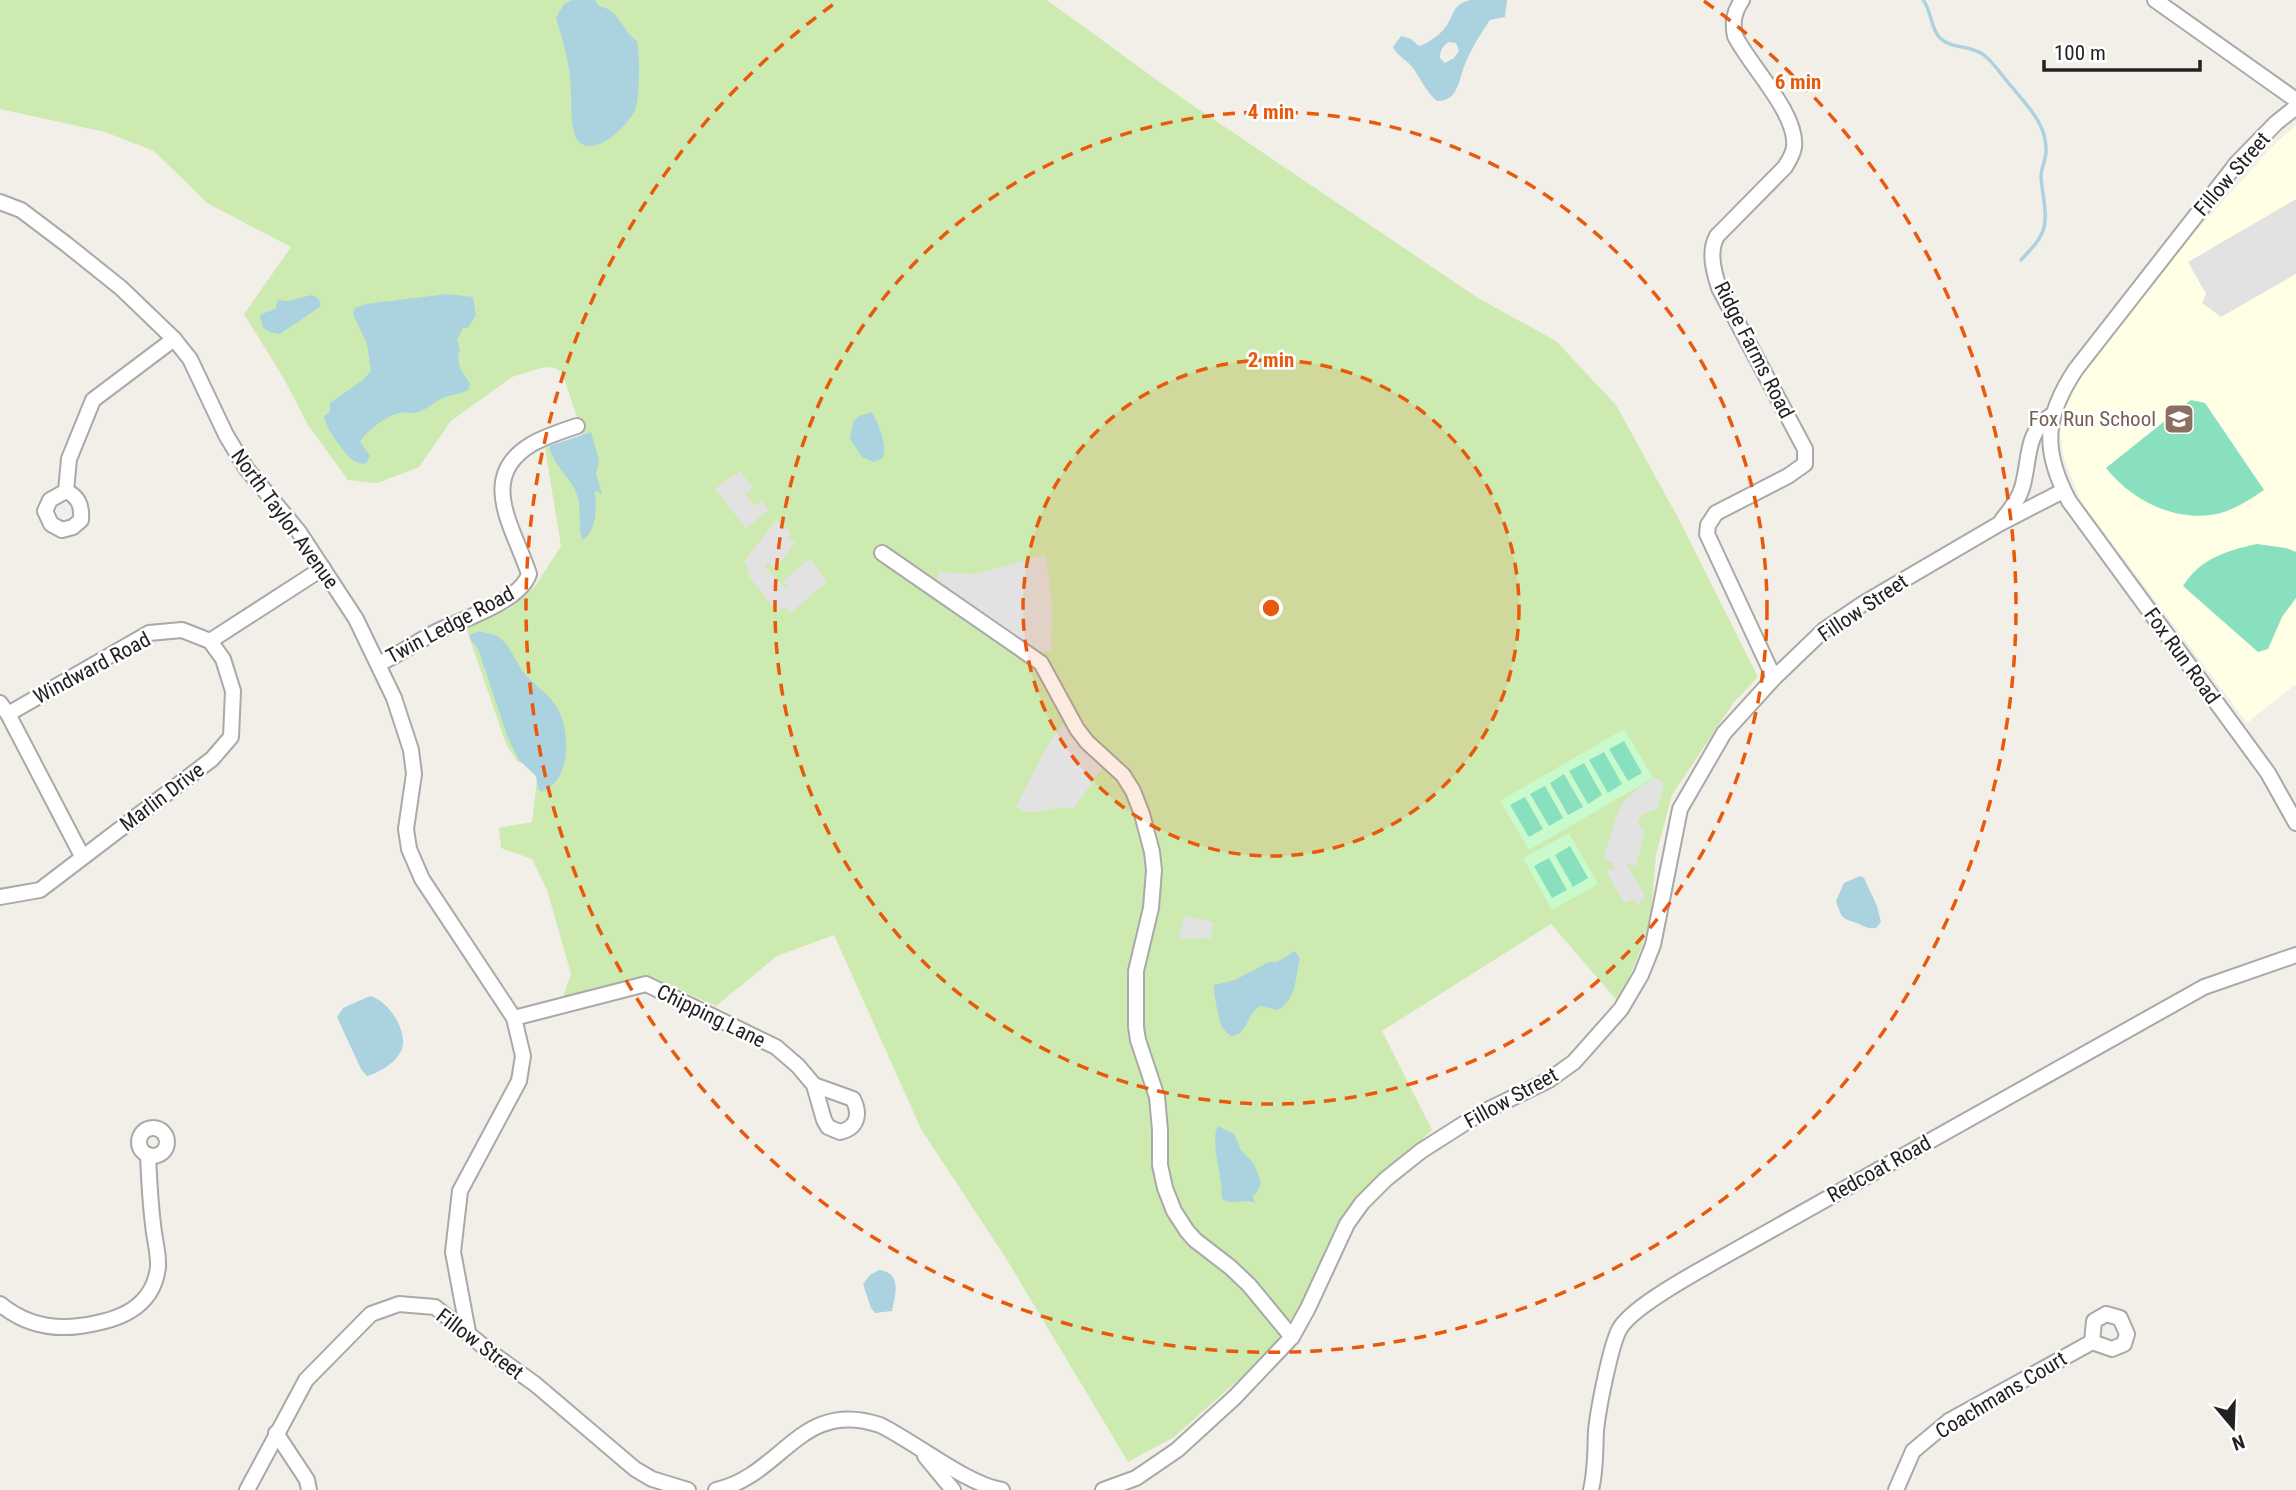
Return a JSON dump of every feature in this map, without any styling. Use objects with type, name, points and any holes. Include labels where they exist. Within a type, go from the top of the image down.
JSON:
[{"type":"street","name":"Ridge Farms Road","points":[[1742,0],[1735,11],[1735,36],[1788,117],[1795,145],[1785,167],[1717,236],[1712,245],[1714,273],[1719,289],[1805,449],[1805,464],[1716,513],[1708,525],[1707,534],[1774,678]]},
{"type":"street","points":[[2155,0],[2296,100]]},
{"type":"street","name":"Fillow Street","points":[[1103,1490],[1136,1478],[1177,1450],[1236,1397],[1292,1337],[1346,1224],[1386,1179],[1421,1151],[1479,1114],[1549,1080],[1574,1062],[1620,1009],[1641,975],[1653,945],[1680,810],[1724,733],[1774,678],[1824,630],[1864,603],[1999,524],[2063,491],[2052,459],[2052,415],[2062,390],[2237,163],[2276,123],[2296,107]]},
{"type":"street","name":"North Taylor Avenue","points":[[0,202],[21,210],[121,288],[174,339],[190,359],[226,435],[246,468],[299,532],[356,619],[403,723],[414,762],[406,829],[412,859],[422,879],[514,1018],[523,1056],[519,1081],[460,1191],[453,1252],[468,1332]]},
{"type":"street","points":[[65,491],[69,459],[93,400],[174,339]]},
{"type":"street","name":"Fillow Street","points":[[1999,524],[2021,492],[2035,431],[2041,422],[2052,415]]},
{"type":"street","name":"Twin Ledge Road","points":[[378,664],[442,629],[484,612],[523,586],[529,574],[505,511],[502,488],[505,470],[516,455],[532,444],[577,426]]},
{"type":"street","points":[[2025,469],[2052,459]]},
{"type":"street","name":"Fox Run Road","points":[[2063,491],[2268,773],[2296,824]]},
{"type":"street","points":[[882,553],[1041,663],[1077,729],[1087,742],[1123,775],[1133,790],[1152,852],[1154,870],[1151,908],[1136,971],[1136,1027],[1157,1097],[1160,1165],[1165,1188],[1180,1222],[1187,1231],[1249,1285],[1292,1337]]},
{"type":"street","points":[[210,641],[323,568]]},
{"type":"street","name":"Windward Road","points":[[4,708],[149,633],[181,630],[210,641]]},
{"type":"street","name":"Marlin Drive","points":[[0,897],[40,890],[212,759],[231,737],[233,691],[223,659],[210,641]]},
{"type":"street","points":[[4,708],[82,856]]},
{"type":"street","name":"Redcoat Road","points":[[1591,1490],[1595,1471],[1597,1429],[1619,1328],[1649,1301],[2204,987],[2296,955]]},
{"type":"street","name":"Chipping Lane","points":[[514,1018],[646,984],[764,1040],[792,1061],[814,1084]]},
{"type":"street","points":[[0,1304],[32,1323],[64,1328],[92,1324],[131,1311],[146,1300],[158,1265],[148,1155]]},
{"type":"street","name":"Fillow Street","points":[[247,1490],[306,1380],[372,1314],[399,1304],[435,1307],[535,1384],[635,1469],[652,1479],[682,1490]]},
{"type":"street","name":"Coachmans Court","points":[[1896,1490],[1913,1451],[1949,1421],[2092,1342]]},
{"type":"street","points":[[716,1490],[747,1479],[804,1433],[819,1424],[834,1420],[868,1420],[891,1430],[995,1489]]},
{"type":"street","points":[[276,1433],[307,1480],[309,1490]]},
{"type":"street","points":[[918,1447],[953,1490]]},
{"type":"shaded area","name":"Fox Run School","points":[[2296,125],[2296,684],[2247,723],[2081,501],[2064,459],[2060,433],[2065,405],[2075,382],[2169,261],[2271,148]]},
{"type":"shaded area","points":[[2296,199],[2296,274],[2221,317],[2202,303],[2206,294],[2188,262]]},
{"type":"shaded area","points":[[740,471],[753,488],[745,494],[755,506],[762,501],[769,510],[746,528],[715,489]]},
{"type":"shaded area","points":[[776,520],[788,529],[792,534],[787,537],[795,543],[776,568],[768,563],[765,565],[767,569],[786,589],[788,586],[783,581],[810,558],[827,582],[790,613],[784,607],[777,612],[747,574],[750,570],[744,562]]},
{"type":"shaded area","points":[[1044,555],[1052,604],[1051,651],[1034,652],[935,586],[939,572],[976,574]]},
{"type":"shaded area","points":[[1063,724],[1075,740],[1103,767],[1074,808],[1027,812],[1016,807],[1047,746]]},
{"type":"shaded area","points":[[1653,779],[1664,784],[1657,809],[1643,814],[1638,821],[1639,826],[1645,830],[1636,866],[1626,863],[1645,896],[1638,906],[1633,899],[1624,903],[1606,871],[1614,868],[1613,863],[1603,859],[1623,802]]},
{"type":"shaded area","points":[[1184,916],[1213,922],[1211,938],[1179,939]]},
{"type":"green space","points":[[0,0],[1047,0],[1179,96],[1478,298],[1556,341],[1616,405],[1681,523],[1758,677],[1734,702],[1672,795],[1656,855],[1651,915],[1642,946],[1619,1003],[1551,924],[1382,1031],[1432,1130],[1347,1211],[1297,1316],[1280,1340],[1174,1437],[1128,1462],[1007,1260],[921,1129],[834,935],[777,956],[716,1006],[646,975],[563,997],[571,974],[547,890],[532,859],[501,848],[499,828],[532,822],[538,771],[517,761],[506,744],[466,628],[510,608],[536,585],[561,546],[545,448],[580,439],[585,428],[578,420],[562,372],[545,367],[512,377],[451,421],[419,467],[377,483],[348,480],[308,425],[284,379],[244,314],[291,247],[207,203],[154,151],[105,132],[0,109]]},
{"type":"green space","points":[[2191,400],[2205,403],[2264,490],[2221,513],[2189,515],[2157,507],[2129,491],[2106,468]]},
{"type":"green space","points":[[2257,544],[2296,552],[2296,598],[2282,617],[2268,649],[2258,652],[2183,586],[2206,562]]},
{"type":"green space","points":[[1624,729],[1653,778],[1529,850],[1500,801]]},
{"type":"green space","points":[[1624,741],[1642,773],[1628,781],[1609,749]]},
{"type":"green space","points":[[1604,752],[1622,784],[1608,793],[1589,760]]},
{"type":"green space","points":[[1584,763],[1602,795],[1588,804],[1569,771]]},
{"type":"green space","points":[[1564,774],[1583,807],[1568,815],[1550,783]]},
{"type":"green space","points":[[1545,786],[1563,818],[1549,826],[1530,794]]},
{"type":"green space","points":[[1525,797],[1543,829],[1529,837],[1510,805]]},
{"type":"green space","points":[[1569,833],[1598,884],[1552,910],[1523,858]]},
{"type":"green space","points":[[1570,846],[1588,878],[1573,887],[1555,855]]},
{"type":"green space","points":[[1549,858],[1567,890],[1552,898],[1534,866]]},
{"type":"water","points":[[572,0],[595,0],[599,6],[612,12],[637,41],[638,47],[639,87],[635,110],[618,132],[600,144],[591,146],[584,145],[574,133],[570,75],[556,18],[564,4]]},
{"type":"water","points":[[1470,0],[1507,0],[1505,17],[1490,20],[1470,53],[1454,94],[1437,101],[1413,68],[1393,47],[1401,36],[1411,39],[1419,46],[1430,41],[1445,28],[1455,9]],"holes":[[[1449,42],[1456,43],[1459,51],[1445,63],[1440,58],[1442,49]]]},
{"type":"water","points":[[447,294],[473,297],[476,315],[468,328],[463,328],[457,340],[460,368],[470,384],[469,389],[443,398],[419,412],[398,413],[379,423],[360,442],[370,456],[366,464],[356,462],[336,440],[324,416],[330,412],[330,403],[363,380],[371,371],[367,344],[353,314],[355,308],[366,304]]},
{"type":"water","points":[[312,295],[319,300],[320,307],[280,334],[263,327],[260,315],[276,308],[277,301]]},
{"type":"water","points":[[872,412],[884,447],[883,458],[874,462],[862,457],[850,439],[853,422],[859,416]]},
{"type":"water","points":[[591,432],[599,460],[596,474],[602,494],[595,491],[594,524],[583,540],[577,495],[554,460],[549,446]]},
{"type":"water","points":[[480,631],[495,635],[504,642],[522,670],[552,701],[561,716],[566,740],[563,766],[559,777],[541,792],[536,776],[519,760],[508,738],[478,649],[469,635]]},
{"type":"water","points":[[1860,876],[1864,878],[1877,906],[1881,922],[1876,928],[1867,928],[1844,918],[1836,901],[1844,883]]},
{"type":"water","points":[[1295,951],[1300,958],[1294,988],[1288,1001],[1277,1010],[1261,1006],[1256,1009],[1245,1027],[1231,1036],[1221,1024],[1214,985],[1235,980]]},
{"type":"water","points":[[370,996],[390,1010],[399,1025],[403,1042],[400,1054],[392,1062],[367,1076],[361,1069],[337,1017],[343,1008]]},
{"type":"water","points":[[1218,1126],[1234,1134],[1241,1150],[1254,1164],[1261,1182],[1253,1197],[1255,1203],[1222,1199],[1215,1145]]},
{"type":"water","points":[[879,1270],[892,1276],[896,1292],[892,1311],[875,1313],[863,1284],[870,1275]]},
{"type":"waterway","points":[[1923,0],[1940,38],[1950,44],[1979,52],[1988,59],[2030,108],[2040,124],[2046,151],[2041,177],[2045,222],[2035,245],[2021,260]]},
{"type":"place","name":"Fox Run School","points":[[2179,419]]}]
